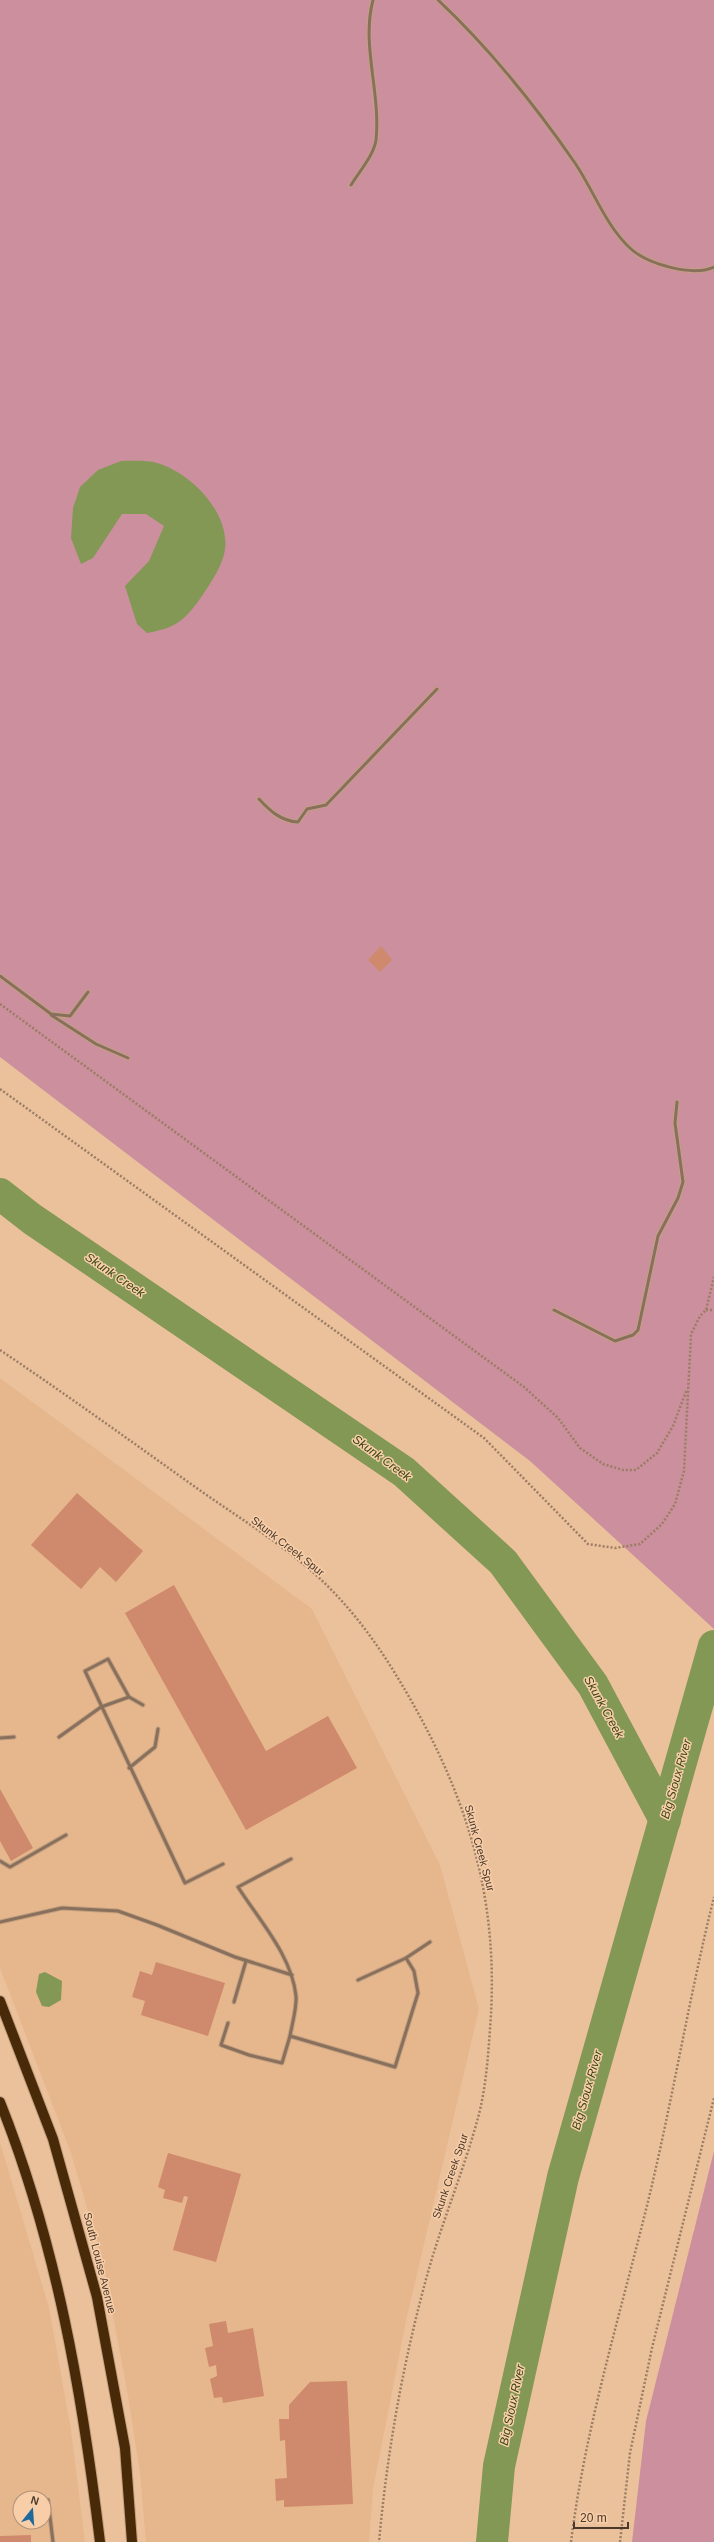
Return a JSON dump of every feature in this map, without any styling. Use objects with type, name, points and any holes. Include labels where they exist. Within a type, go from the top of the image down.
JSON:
[{"type":"main road","name":"South Louise Avenue","points":[[0,2001],[54,2138],[97,2297],[125,2448],[132,2542]]},
{"type":"main road","points":[[0,2102],[31,2190],[62,2305],[89,2453],[100,2542]]},
{"type":"lane","points":[[351,185],[376,140],[370,44],[370,13],[373,0]]},
{"type":"lane","points":[[438,0],[474,34],[532,106],[575,163],[606,217],[631,249],[651,261],[677,269],[714,267]]},
{"type":"lane","points":[[259,799],[270,812],[288,821],[298,822],[307,809],[326,805],[437,690]]},
{"type":"lane","points":[[0,976],[51,1014],[96,1044],[128,1058]]},
{"type":"lane","points":[[51,1014],[70,1016],[88,992]]},
{"type":"lane","points":[[554,1310],[616,1341],[633,1335],[638,1330],[658,1236],[678,1198],[683,1182],[675,1123],[677,1102]]},
{"type":"lane","points":[[143,1705],[129,1697],[108,1659],[85,1671],[129,1768],[185,1883],[223,1864]]},
{"type":"lane","points":[[59,1737],[101,1707],[129,1697]]},
{"type":"lane","points":[[129,1768],[156,1747],[158,1729]]},
{"type":"lane","points":[[0,1738],[14,1737]]},
{"type":"lane","points":[[0,1862],[10,1867],[66,1836]]},
{"type":"lane","points":[[228,2023],[222,2045],[249,2055],[282,2063],[290,2036],[296,1998],[292,1976],[282,1956],[238,1888],[291,1859]]},
{"type":"lane","points":[[0,1922],[62,1908],[118,1912],[157,1925],[246,1961],[292,1976]]},
{"type":"lane","points":[[358,1980],[406,1958],[430,1942]]},
{"type":"lane","points":[[290,2036],[395,2067],[418,1993],[414,1971],[406,1958]]},
{"type":"lane","points":[[234,2002],[246,1961]]},
{"type":"lane","points":[[52,2530],[53,2542]]},
{"type":"path","points":[[0,1004],[181,1139],[524,1388],[558,1418],[580,1448],[604,1464],[623,1470],[636,1470],[657,1453],[673,1426],[688,1387]]},
{"type":"path","points":[[0,1089],[484,1438],[588,1544],[615,1548],[640,1544],[662,1524],[674,1504],[684,1470],[692,1334],[700,1316],[706,1310],[714,1277]]},
{"type":"path","points":[[706,1310],[714,1310]]},
{"type":"path","name":"Skunk Creek Spur","points":[[0,1350],[308,1568],[366,1629],[388,1661],[440,1753],[455,1788],[480,1871],[488,1909],[493,1992],[486,2072],[480,2113],[443,2220],[424,2284],[396,2405],[387,2459],[379,2542]]},
{"type":"path","points":[[571,2542],[582,2469],[594,2414],[650,2190],[714,1897]]},
{"type":"path","points":[[620,2542],[630,2453],[649,2363],[714,2098]]},
{"type":"shaded area","points":[[0,0],[714,0],[714,1629],[530,1461],[0,1057]]},
{"type":"shaded area","points":[[121,461],[144,461],[157,463],[169,467],[191,482],[210,502],[222,526],[225,538],[222,560],[216,574],[198,602],[181,620],[174,625],[158,631],[147,633],[137,624],[125,586],[149,561],[164,526],[146,514],[122,514],[93,558],[81,564],[71,538],[73,508],[80,487],[98,470]]},
{"type":"shaded area","points":[[0,1378],[312,1609],[440,1865],[479,2009],[406,2321],[373,2489],[369,2542],[146,2542],[140,2473],[128,2396],[103,2262],[71,2153],[0,1968]]},
{"type":"shaded area","points":[[45,1972],[62,1981],[61,2000],[49,2007],[42,2006],[36,1992],[39,1974]]},
{"type":"shaded area","points":[[0,2142],[49,2308],[71,2430],[85,2542],[0,2542]]},
{"type":"shaded area","points":[[714,2151],[714,2542],[632,2542],[646,2421]]},
{"type":"building","points":[[381,946],[392,960],[380,972],[368,960]]},
{"type":"building","points":[[77,1493],[143,1551],[116,1582],[100,1567],[81,1589],[31,1545]]},
{"type":"building","points":[[174,1585],[266,1751],[328,1716],[357,1768],[246,1830],[125,1613]]},
{"type":"building","points":[[0,1789],[33,1848],[11,1861],[0,1841]]},
{"type":"building","points":[[156,1962],[225,1983],[208,2036],[141,2015],[145,2001],[132,1997],[140,1971],[152,1975]]},
{"type":"building","points":[[168,2153],[241,2174],[216,2262],[173,2250],[188,2197],[184,2196],[182,2203],[163,2198],[165,2190],[158,2187]]},
{"type":"building","points":[[226,2321],[228,2333],[253,2328],[264,2396],[223,2403],[222,2397],[214,2398],[210,2379],[217,2376],[216,2365],[209,2367],[205,2348],[213,2346],[209,2324]]},
{"type":"building","points":[[347,2381],[353,2504],[284,2507],[284,2500],[276,2501],[275,2479],[287,2478],[285,2440],[280,2441],[279,2419],[289,2419],[289,2405],[310,2382]]},
{"type":"building","points":[[31,2535],[31,2542],[0,2542],[0,2536]]},
{"type":"waterway","name":"Skunk Creek","points":[[0,1194],[32,1219],[404,1472],[503,1562],[593,1685],[665,1820]]},
{"type":"waterway","name":"Big Sioux River","points":[[492,2542],[499,2466],[563,2177],[714,1646]]}]
